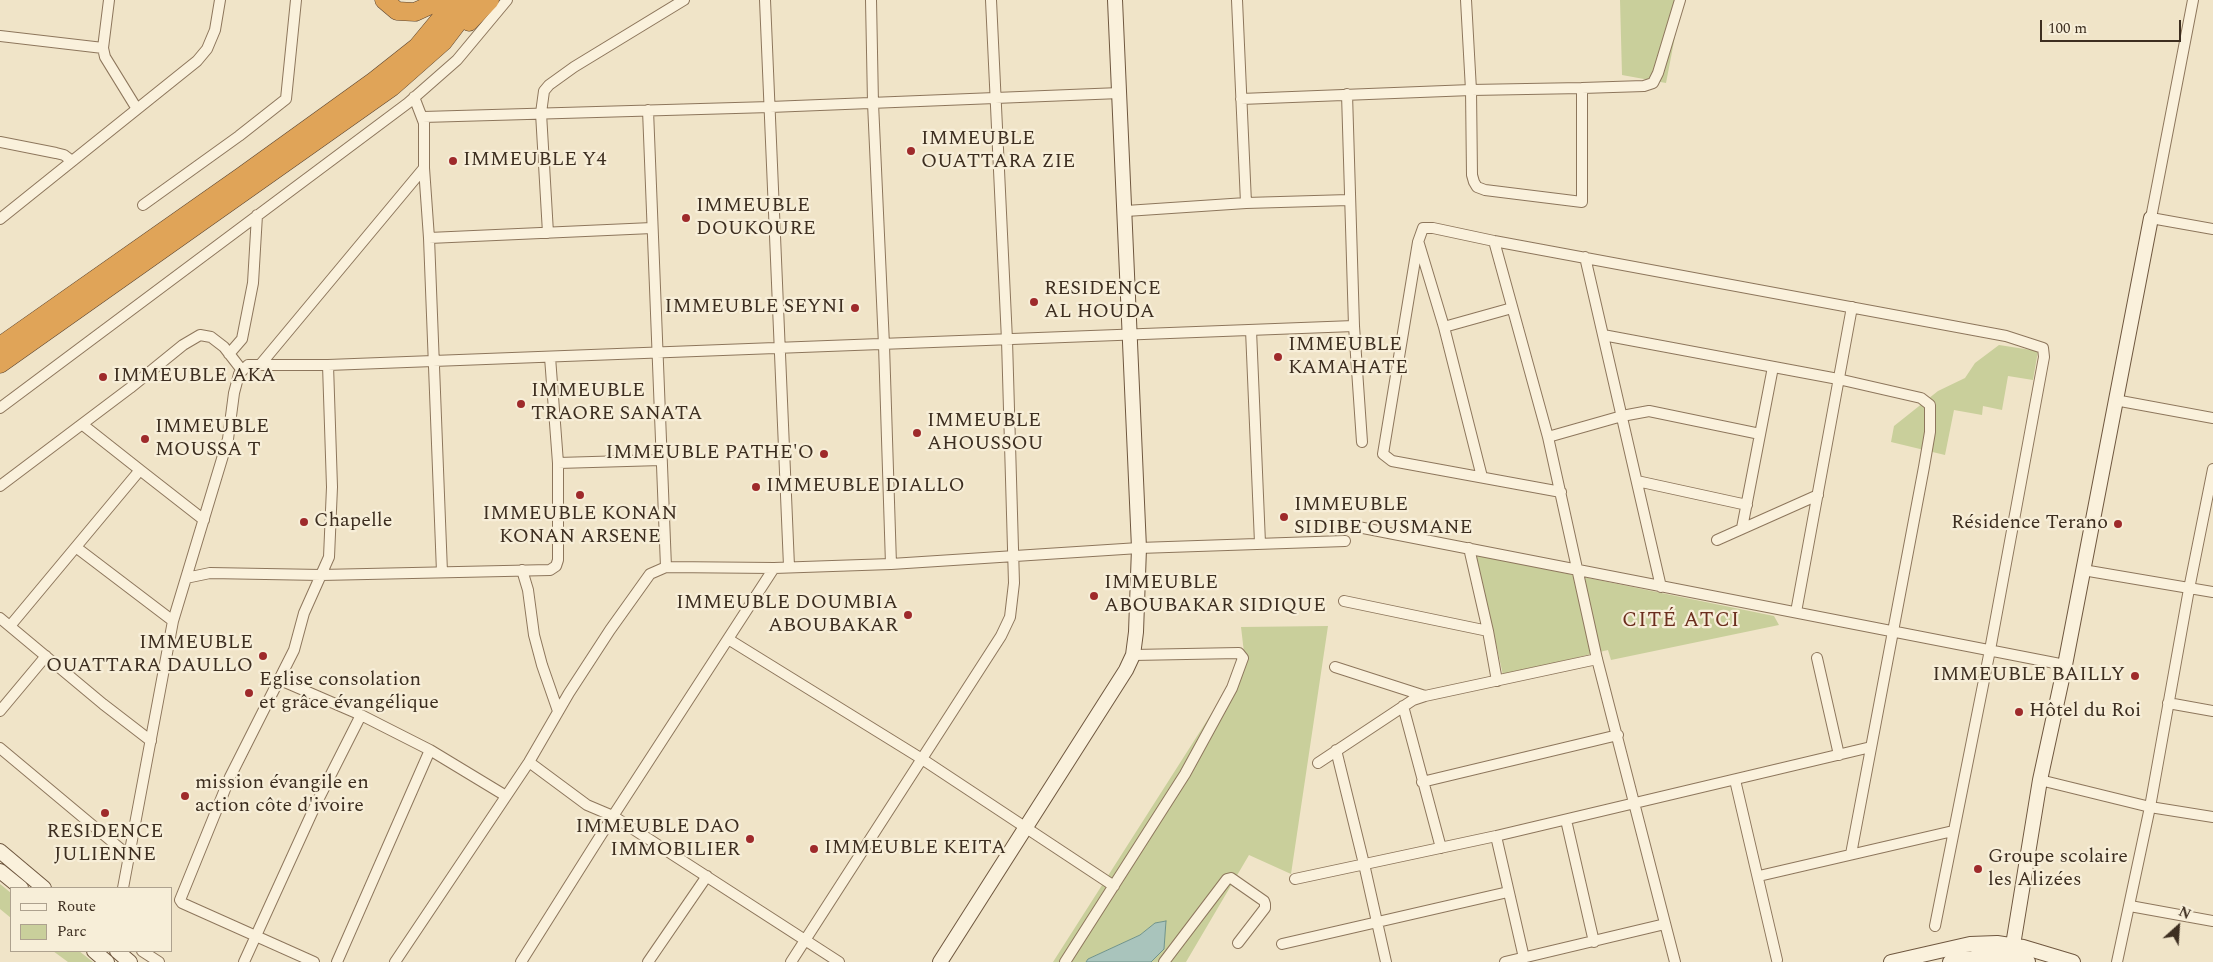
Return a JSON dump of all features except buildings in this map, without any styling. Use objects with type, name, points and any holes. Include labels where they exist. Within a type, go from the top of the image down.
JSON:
[{"type":"highway","points":[[384,0],[397,11],[415,12],[440,0]]},
{"type":"highway","points":[[0,346],[374,81],[417,47],[456,0]]},
{"type":"highway","points":[[443,42],[475,0]]},
{"type":"highway","points":[[0,364],[392,87],[443,42],[464,27],[490,0]]},
{"type":"street","points":[[109,0],[103,48],[105,57],[137,109]]},
{"type":"street","points":[[0,219],[197,62],[207,49],[215,30],[220,0]]},
{"type":"street","points":[[142,205],[286,100],[296,0]]},
{"type":"street","points":[[0,408],[337,158],[414,98],[457,60],[507,0]]},
{"type":"street","points":[[548,233],[541,113],[542,96],[548,85],[684,0]]},
{"type":"street","points":[[765,0],[790,566]]},
{"type":"street","points":[[871,0],[873,103],[884,345],[891,564]]},
{"type":"street","points":[[791,962],[1006,626],[1013,597],[1007,340],[991,0]]},
{"type":"street","points":[[940,962],[1126,670],[1133,655],[1136,632],[1139,548],[1128,334],[1126,211],[1115,0]]},
{"type":"street","points":[[1237,0],[1246,203]]},
{"type":"street","points":[[1466,0],[1472,90],[1472,175],[1477,187],[1485,190],[1582,202],[1582,88]]},
{"type":"street","points":[[1241,99],[1348,94],[1644,86],[1653,83],[1658,73],[1680,0]]},
{"type":"street","points":[[2014,955],[2040,780],[2065,665],[2193,0]]},
{"type":"street","points":[[0,36],[103,48]]},
{"type":"street","points":[[423,117],[770,107],[1120,93]]},
{"type":"street","points":[[1348,94],[1354,326],[1362,442]]},
{"type":"street","points":[[414,98],[423,117],[424,168],[430,238],[442,572]]},
{"type":"street","points":[[648,110],[666,568]]},
{"type":"street","points":[[0,142],[56,153],[72,162]]},
{"type":"street","points":[[260,365],[424,168]]},
{"type":"street","points":[[1126,211],[1246,203],[1350,200]]},
{"type":"street","points":[[229,354],[242,339],[252,291],[257,216]]},
{"type":"street","points":[[2151,218],[2213,229]]},
{"type":"street","points":[[1561,492],[1392,461],[1382,454],[1418,242],[1422,230],[1427,227],[2006,336],[2038,345],[2044,350],[1990,650],[1935,926]]},
{"type":"street","points":[[430,238],[652,228]]},
{"type":"street","points":[[1494,241],[1548,437],[1597,658],[1675,962]]},
{"type":"street","points":[[1418,242],[1444,327],[1482,477]]},
{"type":"street","points":[[1585,257],[1662,587]]},
{"type":"street","points":[[1796,612],[1852,307]]},
{"type":"street","points":[[1444,327],[1512,308]]},
{"type":"street","points":[[123,887],[173,621],[228,438],[234,393],[241,369],[248,365],[328,365],[1354,326]]},
{"type":"street","points":[[1251,330],[1260,543]]},
{"type":"street","points":[[0,486],[83,425],[183,345],[200,335],[211,337],[229,354],[241,369]]},
{"type":"street","points":[[1603,335],[1838,379],[1921,398],[1930,405],[1930,432],[1924,467],[1851,854]]},
{"type":"street","points":[[186,578],[210,573],[321,575],[550,570],[556,566],[558,560],[558,463],[550,356]]},
{"type":"street","points":[[314,962],[256,937],[180,900],[230,777],[294,650],[304,613],[329,557],[332,496],[328,365]]},
{"type":"street","points":[[1742,528],[1773,367]]},
{"type":"street","points":[[2115,400],[2213,418]]},
{"type":"street","points":[[1548,437],[1622,416],[1655,412],[1760,434]]},
{"type":"street","points":[[83,425],[204,520]]},
{"type":"street","points":[[558,463],[661,460]]},
{"type":"street","points":[[2117,962],[2150,807],[2189,588],[2213,469]]},
{"type":"street","points":[[10,626],[77,548],[140,470]]},
{"type":"street","points":[[1637,481],[1747,505]]},
{"type":"street","points":[[1716,540],[1818,495]]},
{"type":"street","points":[[1358,526],[2065,665]]},
{"type":"street","points":[[395,962],[529,762],[558,710],[610,630],[650,574],[666,568],[774,568],[891,564],[1139,548],[1345,541]]},
{"type":"street","points":[[77,548],[173,621]]},
{"type":"street","points":[[1469,548],[1497,681]]},
{"type":"street","points":[[521,962],[774,568]]},
{"type":"street","points":[[522,570],[528,590],[534,635],[542,665],[558,710]]},
{"type":"street","points":[[2083,570],[2213,592]]},
{"type":"street","points":[[1344,601],[1488,631]]},
{"type":"street","points":[[0,618],[152,741]]},
{"type":"street","points":[[728,639],[922,759],[1114,886]]},
{"type":"street","points":[[1065,962],[1185,774],[1224,703],[1242,658],[1239,653],[1133,655]]},
{"type":"street","points":[[0,711],[46,656]]},
{"type":"street","points":[[1318,763],[1403,706],[1425,696],[1597,658]]},
{"type":"street","points":[[1816,658],[1839,755]]},
{"type":"street","points":[[1335,667],[1425,696]]},
{"type":"street","points":[[280,680],[361,715],[430,750],[506,796]]},
{"type":"street","points":[[2168,703],[2213,711]]},
{"type":"street","points":[[1403,706],[1441,848]]},
{"type":"street","points":[[244,962],[316,804],[361,715]]},
{"type":"street","points":[[1422,782],[1618,735]]},
{"type":"street","points":[[1295,879],[1566,820],[1871,747]]},
{"type":"street","points":[[0,748],[128,855]]},
{"type":"street","points":[[337,962],[430,750]]},
{"type":"street","points":[[1336,750],[1386,962]]},
{"type":"street","points":[[529,762],[587,805],[613,816],[839,962]]},
{"type":"street","points":[[1735,780],[1759,876],[1777,960]]},
{"type":"street","points":[[2040,780],[2150,807],[2213,817]]},
{"type":"street","points":[[1566,820],[1594,942]]},
{"type":"street","points":[[1759,876],[1953,831]]},
{"type":"street","points":[[1496,836],[1524,958]]},
{"type":"street","points":[[0,851],[43,887]]},
{"type":"street","points":[[0,870],[20,887]]},
{"type":"street","points":[[648,962],[707,876]]},
{"type":"street","points":[[1164,962],[1227,879],[1231,878],[1264,901],[1265,904],[1265,908],[1238,943]]},
{"type":"street","points":[[1282,944],[1508,892]]},
{"type":"street","points":[[2130,906],[2213,921]]},
{"type":"street","points":[[1505,962],[1666,924]]},
{"type":"street","points":[[1891,962],[1970,944],[1997,943],[2028,962]]},
{"type":"street","points":[[118,952],[130,962]]},
{"type":"street","points":[[144,952],[159,962]]},
{"type":"street","points":[[1950,962],[1991,955],[2014,955],[2073,962]]},
{"type":"green space","points":[[1620,0],[1682,0],[1666,83],[1622,75]]},
{"type":"green space","points":[[1999,345],[2038,351],[2033,380],[2008,376],[2002,410],[1983,406],[1982,415],[1954,410],[1945,455],[1891,442],[1894,426],[1938,391],[1965,378],[1975,363]]},
{"type":"green space","points":[[1476,555],[1774,616],[1779,625],[1611,660],[1608,650],[1503,675]]},
{"type":"green space","points":[[1328,626],[1291,874],[1249,855],[1186,962],[1151,962],[1164,949],[1166,921],[1155,923],[1140,935],[1088,959],[1086,962],[1053,962],[1245,661],[1241,627]]},
{"type":"green space","points":[[0,884],[10,892],[10,917],[0,909]]},
{"type":"green space","points":[[54,952],[80,952],[93,962],[68,962]]},
{"type":"water","points":[[1166,921],[1164,949],[1151,962],[1086,962],[1088,959],[1140,935],[1155,923]]},
{"type":"place","name":"IMMEUBLE OUATTARA ZIE","points":[[911,151]]},
{"type":"place","name":"IMMEUBLE Y4","points":[[453,161]]},
{"type":"place","name":"IMMEUBLE DOUKOURE","points":[[686,218]]},
{"type":"place","name":"RESIDENCE AL HOUDA","points":[[1034,302]]},
{"type":"place","name":"IMMEUBLE SEYNI","points":[[855,308]]},
{"type":"place","name":"IMMEUBLE KAMAHATE","points":[[1278,357]]},
{"type":"place","name":"IMMEUBLE AKA","points":[[103,377]]},
{"type":"place","name":"IMMEUBLE TRAORE SANATA","points":[[521,404]]},
{"type":"place","name":"IMMEUBLE AHOUSSOU","points":[[917,433]]},
{"type":"place","name":"IMMEUBLE MOUSSA T","points":[[145,439]]},
{"type":"place","name":"IMMEUBLE PATHE'O","points":[[824,454]]},
{"type":"place","name":"IMMEUBLE DIALLO","points":[[756,487]]},
{"type":"place","name":"IMMEUBLE KONAN KONAN ARSENE","points":[[580,495]]},
{"type":"place","name":"IMMEUBLE SIDIBE OUSMANE","points":[[1284,517]]},
{"type":"place","name":"Chapelle","points":[[304,522]]},
{"type":"place","name":"Résidence Terano","points":[[2118,524]]},
{"type":"place","name":"IMMEUBLE ABOUBAKAR SIDIQUE","points":[[1094,596]]},
{"type":"place","name":"IMMEUBLE DOUMBIA ABOUBAKAR","points":[[908,615]]},
{"type":"place","name":"IMMEUBLE OUATTARA DAULLO","points":[[263,656]]},
{"type":"place","name":"IMMEUBLE BAILLY","points":[[2135,676]]},
{"type":"place","name":"Eglise consolation et grâce évangélique","points":[[249,693]]},
{"type":"place","name":"Hôtel du Roi","points":[[2019,712]]},
{"type":"place","name":"mission évangile en action côte d'ivoire","points":[[185,796]]},
{"type":"place","name":"RESIDENCE JULIENNE","points":[[105,813]]},
{"type":"place","name":"IMMEUBLE DAO IMMOBILIER","points":[[750,839]]},
{"type":"place","name":"IMMEUBLE KEITA","points":[[814,849]]},
{"type":"place","name":"Groupe scolaire les Alizées","points":[[1978,869]]},
{"type":"district","name":"CITÉ ATCI","points":[[1681,622]]}]
